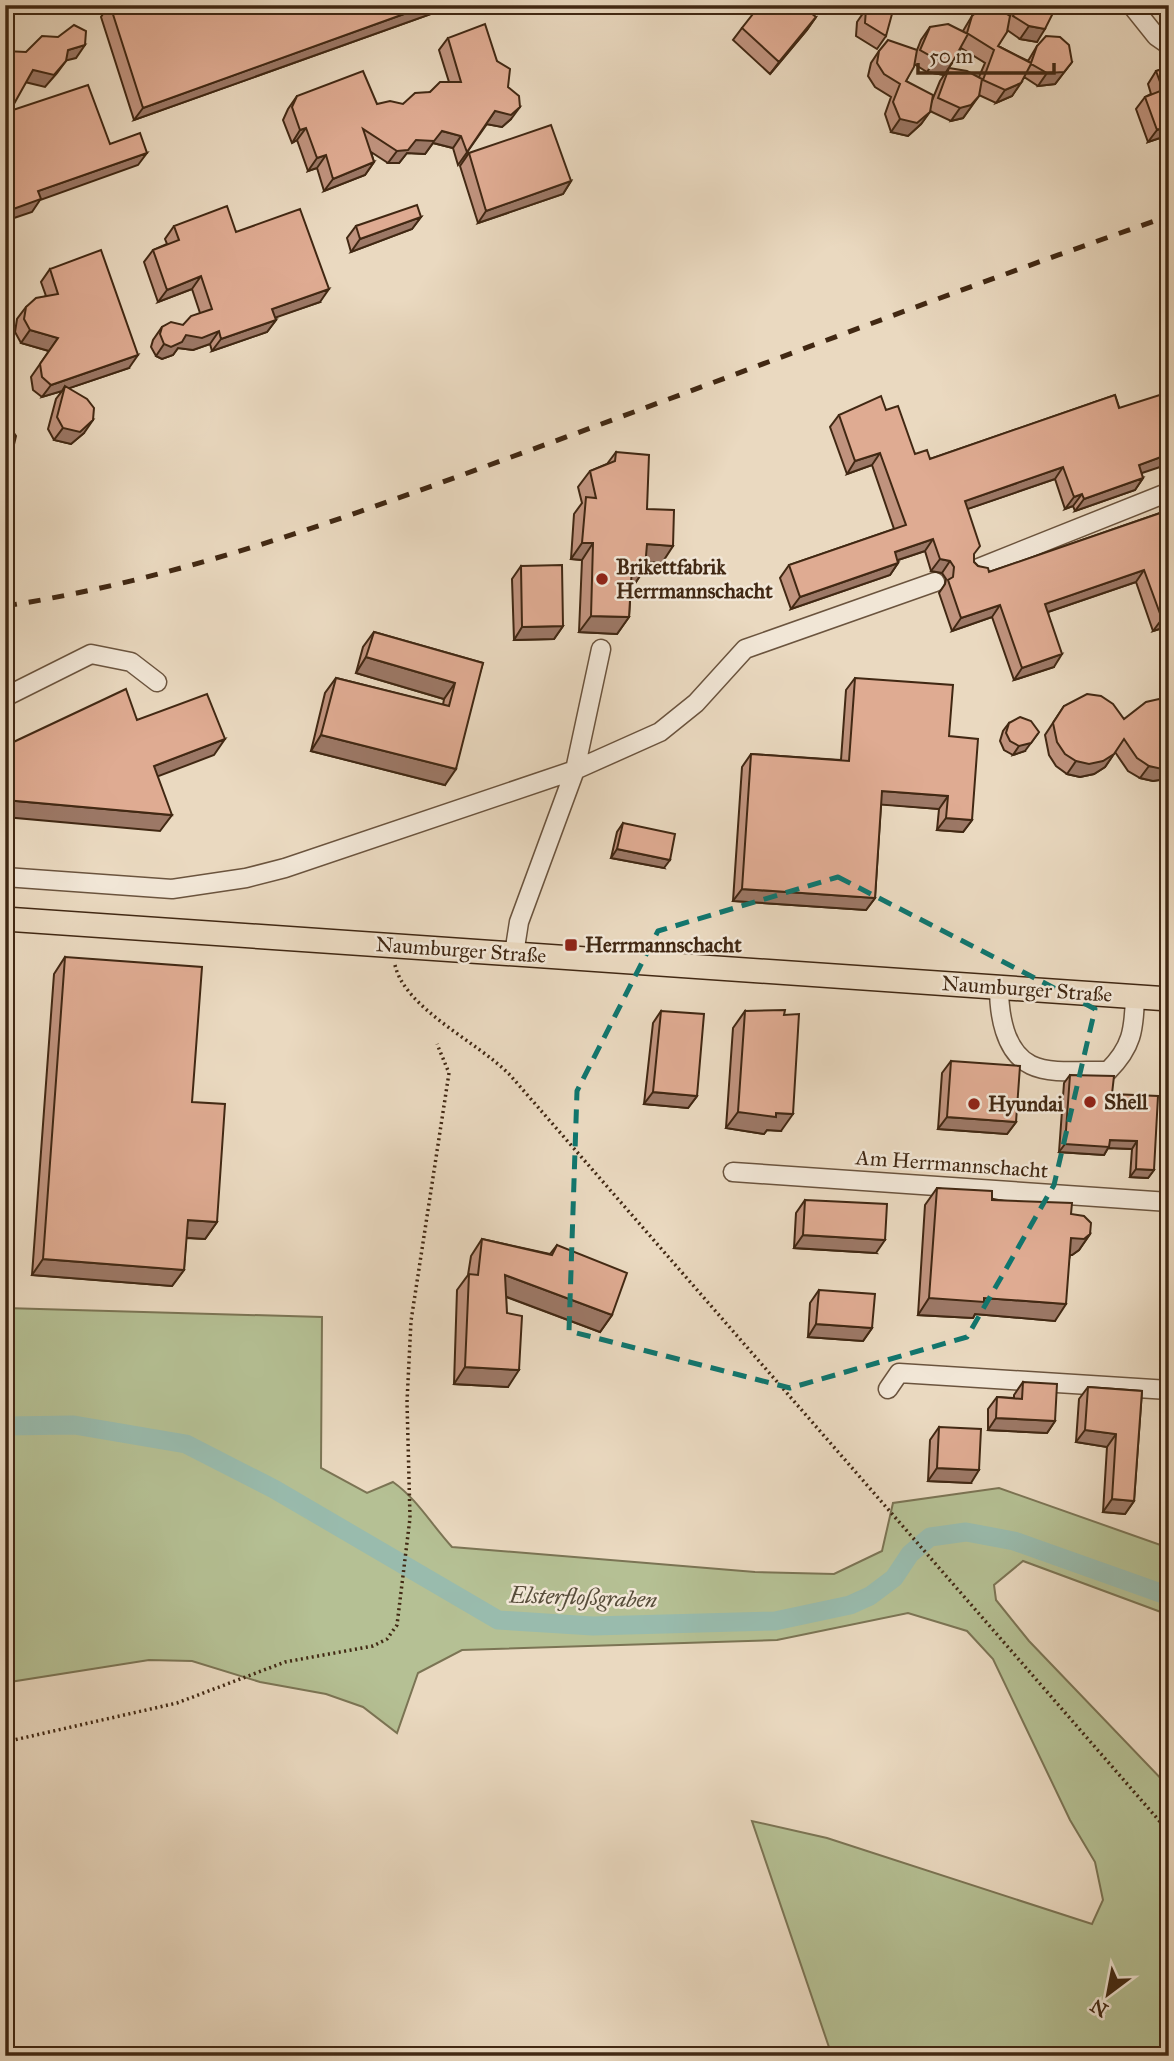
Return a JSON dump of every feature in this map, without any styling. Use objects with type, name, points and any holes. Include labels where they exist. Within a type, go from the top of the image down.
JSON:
[{"type":"main road","name":"Naumburger Straße","points":[[5,919],[1169,999]]},
{"type":"street","points":[[1132,6],[1156,36],[1169,45]]},
{"type":"street","points":[[976,569],[1169,492]]},
{"type":"street","points":[[5,877],[172,888],[246,878],[575,770],[660,732],[696,704],[745,649],[935,582]]},
{"type":"street","points":[[514,954],[519,922],[575,770],[601,649]]},
{"type":"street","points":[[5,697],[91,654],[131,662],[157,682]]},
{"type":"street","points":[[999,987],[1000,1012],[1012,1049],[1031,1065],[1108,1071],[1126,1053],[1134,1023],[1135,997]]},
{"type":"street","name":"Am Herrmannschacht","points":[[733,1172],[1169,1202]]},
{"type":"street","points":[[888,1389],[899,1373],[1169,1390]]},
{"type":"path","points":[[395,963],[397,973],[412,996],[428,1012],[489,1054],[510,1075],[1169,1832]]},
{"type":"path","points":[[5,1742],[177,1703],[285,1662],[373,1646],[387,1639],[397,1625],[410,1518],[407,1402],[411,1321],[449,1073],[437,1044]]},
{"type":"highlighted area","points":[[838,877],[1095,1009],[1054,1185],[967,1337],[790,1388],[569,1331],[577,1091],[658,931]]},
{"type":"green space","points":[[5,1308],[322,1317],[321,1468],[367,1493],[393,1482],[417,1504],[452,1547],[755,1572],[834,1574],[882,1551],[893,1503],[999,1488],[1169,1548],[1169,1615],[1023,1561],[994,1585],[996,1600],[1029,1641],[1169,1787],[1169,2056],[832,2056],[752,1821],[827,1838],[1092,1924],[1103,1900],[1095,1862],[1070,1820],[993,1659],[967,1631],[908,1613],[777,1640],[462,1650],[418,1673],[397,1733],[363,1707],[326,1694],[260,1682],[192,1661],[149,1660],[10,1682],[5,1687]]},
{"type":"building","points":[[110,5],[429,5],[143,108]]},
{"type":"building","points":[[760,5],[801,5],[816,17],[779,62],[742,28]]},
{"type":"building","points":[[871,5],[887,6],[892,14],[886,36],[865,23],[866,9]]},
{"type":"building","points":[[1018,5],[1053,5],[1055,9],[1045,29],[1029,26],[1013,16]]},
{"type":"building","points":[[982,7],[995,7],[1010,16],[1007,32],[998,46],[1031,63],[1037,46],[1046,36],[1060,37],[1069,45],[1072,62],[1064,72],[1047,73],[1031,64],[1021,83],[1005,90],[983,80],[994,50],[967,33],[972,16]]},
{"type":"building","points":[[485,24],[497,61],[510,69],[508,87],[519,96],[520,107],[511,115],[495,111],[467,152],[461,136],[442,131],[434,141],[416,140],[408,150],[397,151],[363,129],[374,162],[333,179],[326,155],[317,158],[306,128],[300,130],[292,107],[297,96],[363,71],[377,104],[390,101],[403,104],[415,93],[430,92],[440,82],[461,82],[448,38]]},
{"type":"building","points":[[948,24],[968,34],[952,63],[936,59],[920,50],[930,27]]},
{"type":"building","points":[[74,25],[86,31],[85,45],[68,50],[66,61],[54,75],[33,70],[10,111],[88,85],[110,144],[140,133],[147,153],[38,191],[41,199],[5,212],[5,51],[26,52],[42,36],[58,37]]},
{"type":"building","points":[[888,40],[917,50],[914,67],[906,81],[933,95],[930,112],[917,123],[900,119],[893,102],[900,84],[884,74],[877,63],[879,51]]},
{"type":"building","points":[[1169,67],[1169,125],[1157,130],[1145,97],[1163,90],[1156,71]]},
{"type":"building","points":[[949,68],[967,71],[982,79],[979,96],[971,105],[960,108],[938,98]]},
{"type":"building","points":[[551,125],[571,181],[486,211],[469,153]]},
{"type":"building","points":[[417,205],[421,217],[360,239],[356,226]]},
{"type":"building","points":[[227,206],[236,232],[300,209],[329,289],[272,309],[276,320],[221,339],[219,331],[202,338],[186,335],[182,342],[171,347],[164,344],[160,334],[162,327],[171,322],[183,325],[191,316],[212,309],[201,276],[167,290],[153,250],[179,240],[174,226]]},
{"type":"building","points":[[101,250],[138,355],[51,385],[42,377],[40,364],[58,338],[30,330],[24,319],[26,307],[36,298],[58,294],[50,269]]},
{"type":"building","points":[[65,386],[87,399],[94,408],[93,420],[80,432],[63,428],[57,417]]},
{"type":"building","points":[[1166,393],[1169,402],[1169,454],[1139,465],[1143,478],[1084,499],[1082,494],[1074,497],[1063,467],[965,501],[980,546],[974,554],[974,562],[978,566],[988,568],[989,572],[1169,510],[1169,616],[1162,619],[1144,570],[1045,604],[1062,654],[1022,668],[1000,605],[961,618],[948,580],[953,577],[954,567],[950,561],[940,559],[933,539],[895,552],[898,563],[800,597],[789,565],[906,525],[880,453],[855,461],[839,415],[881,396],[886,410],[898,406],[915,454],[927,450],[930,459],[1115,395],[1119,408]]},
{"type":"building","points":[[5,424],[16,436],[12,453],[5,456]]},
{"type":"building","points":[[616,452],[649,455],[647,509],[674,510],[673,546],[647,544],[645,568],[632,567],[629,617],[591,616],[593,543],[582,543],[586,497],[596,498],[590,471],[615,461]]},
{"type":"building","points":[[562,565],[563,626],[522,627],[521,566]]},
{"type":"building","points":[[374,632],[483,663],[456,769],[321,735],[336,678],[449,706],[455,683],[366,657]]},
{"type":"building","points":[[855,678],[953,685],[949,736],[978,739],[972,820],[946,818],[948,796],[882,791],[875,898],[742,889],[751,754],[849,761]]},
{"type":"building","points":[[126,689],[137,720],[207,694],[225,739],[154,766],[172,815],[5,800],[5,746]]},
{"type":"building","points":[[1087,694],[1101,696],[1113,704],[1124,719],[1146,702],[1169,700],[1169,767],[1162,769],[1149,766],[1137,758],[1124,739],[1114,754],[1103,761],[1089,764],[1076,761],[1065,754],[1057,742],[1053,723],[1064,706]]},
{"type":"building","points":[[1020,717],[1031,721],[1039,732],[1031,743],[1019,746],[1010,741],[1006,733],[1009,723]]},
{"type":"building","points":[[623,823],[675,834],[670,860],[617,849]]},
{"type":"building","points":[[65,957],[202,967],[192,1102],[225,1104],[217,1222],[188,1220],[184,1270],[43,1259]]},
{"type":"building","points":[[785,1010],[784,1015],[799,1014],[793,1114],[776,1113],[776,1117],[738,1112],[745,1011]]},
{"type":"building","points":[[661,1011],[704,1014],[697,1096],[653,1092]]},
{"type":"building","name":"Hyundai","points":[[951,1061],[1020,1066],[1016,1122],[947,1117]]},
{"type":"building","points":[[1070,1075],[1114,1076],[1112,1094],[1158,1096],[1154,1170],[1136,1169],[1137,1141],[1110,1140],[1109,1147],[1065,1144]]},
{"type":"building","points":[[937,1188],[992,1191],[992,1200],[1072,1203],[1071,1214],[1084,1216],[1091,1223],[1090,1234],[1084,1239],[1071,1238],[1066,1304],[984,1298],[984,1302],[929,1298]]},
{"type":"building","points":[[805,1200],[887,1204],[885,1240],[803,1235]]},
{"type":"building","points":[[482,1239],[552,1255],[557,1245],[627,1273],[612,1315],[505,1275],[507,1313],[522,1316],[519,1370],[465,1367],[469,1274],[478,1275]]},
{"type":"building","points":[[819,1290],[875,1294],[872,1328],[816,1324]]},
{"type":"building","points":[[1023,1382],[1057,1384],[1055,1421],[996,1418],[997,1397],[1022,1399]]},
{"type":"building","points":[[1088,1387],[1142,1391],[1134,1501],[1112,1499],[1116,1434],[1085,1430]]},
{"type":"building","points":[[939,1427],[981,1429],[979,1470],[937,1468]]},
{"type":"waterway","points":[[1164,228],[1169,242]]},
{"type":"waterway","name":"Elsterfloßgraben","points":[[5,1426],[74,1425],[186,1444],[274,1489],[498,1620],[593,1626],[775,1621],[850,1605],[870,1596],[894,1578],[910,1554],[930,1537],[966,1532],[1014,1541],[1169,1596]]},
{"type":"railway","points":[[5,606],[136,580],[200,563],[326,523],[1169,216]]},
{"type":"place","name":"Brikettfabrik Herrmannschacht","points":[[602,579]]},
{"type":"place","name":"Herrmannschacht","points":[[571,945]]},
{"type":"place","name":"Shell","points":[[1090,1102]]},
{"type":"place","name":"Hyundai","points":[[974,1104]]}]
